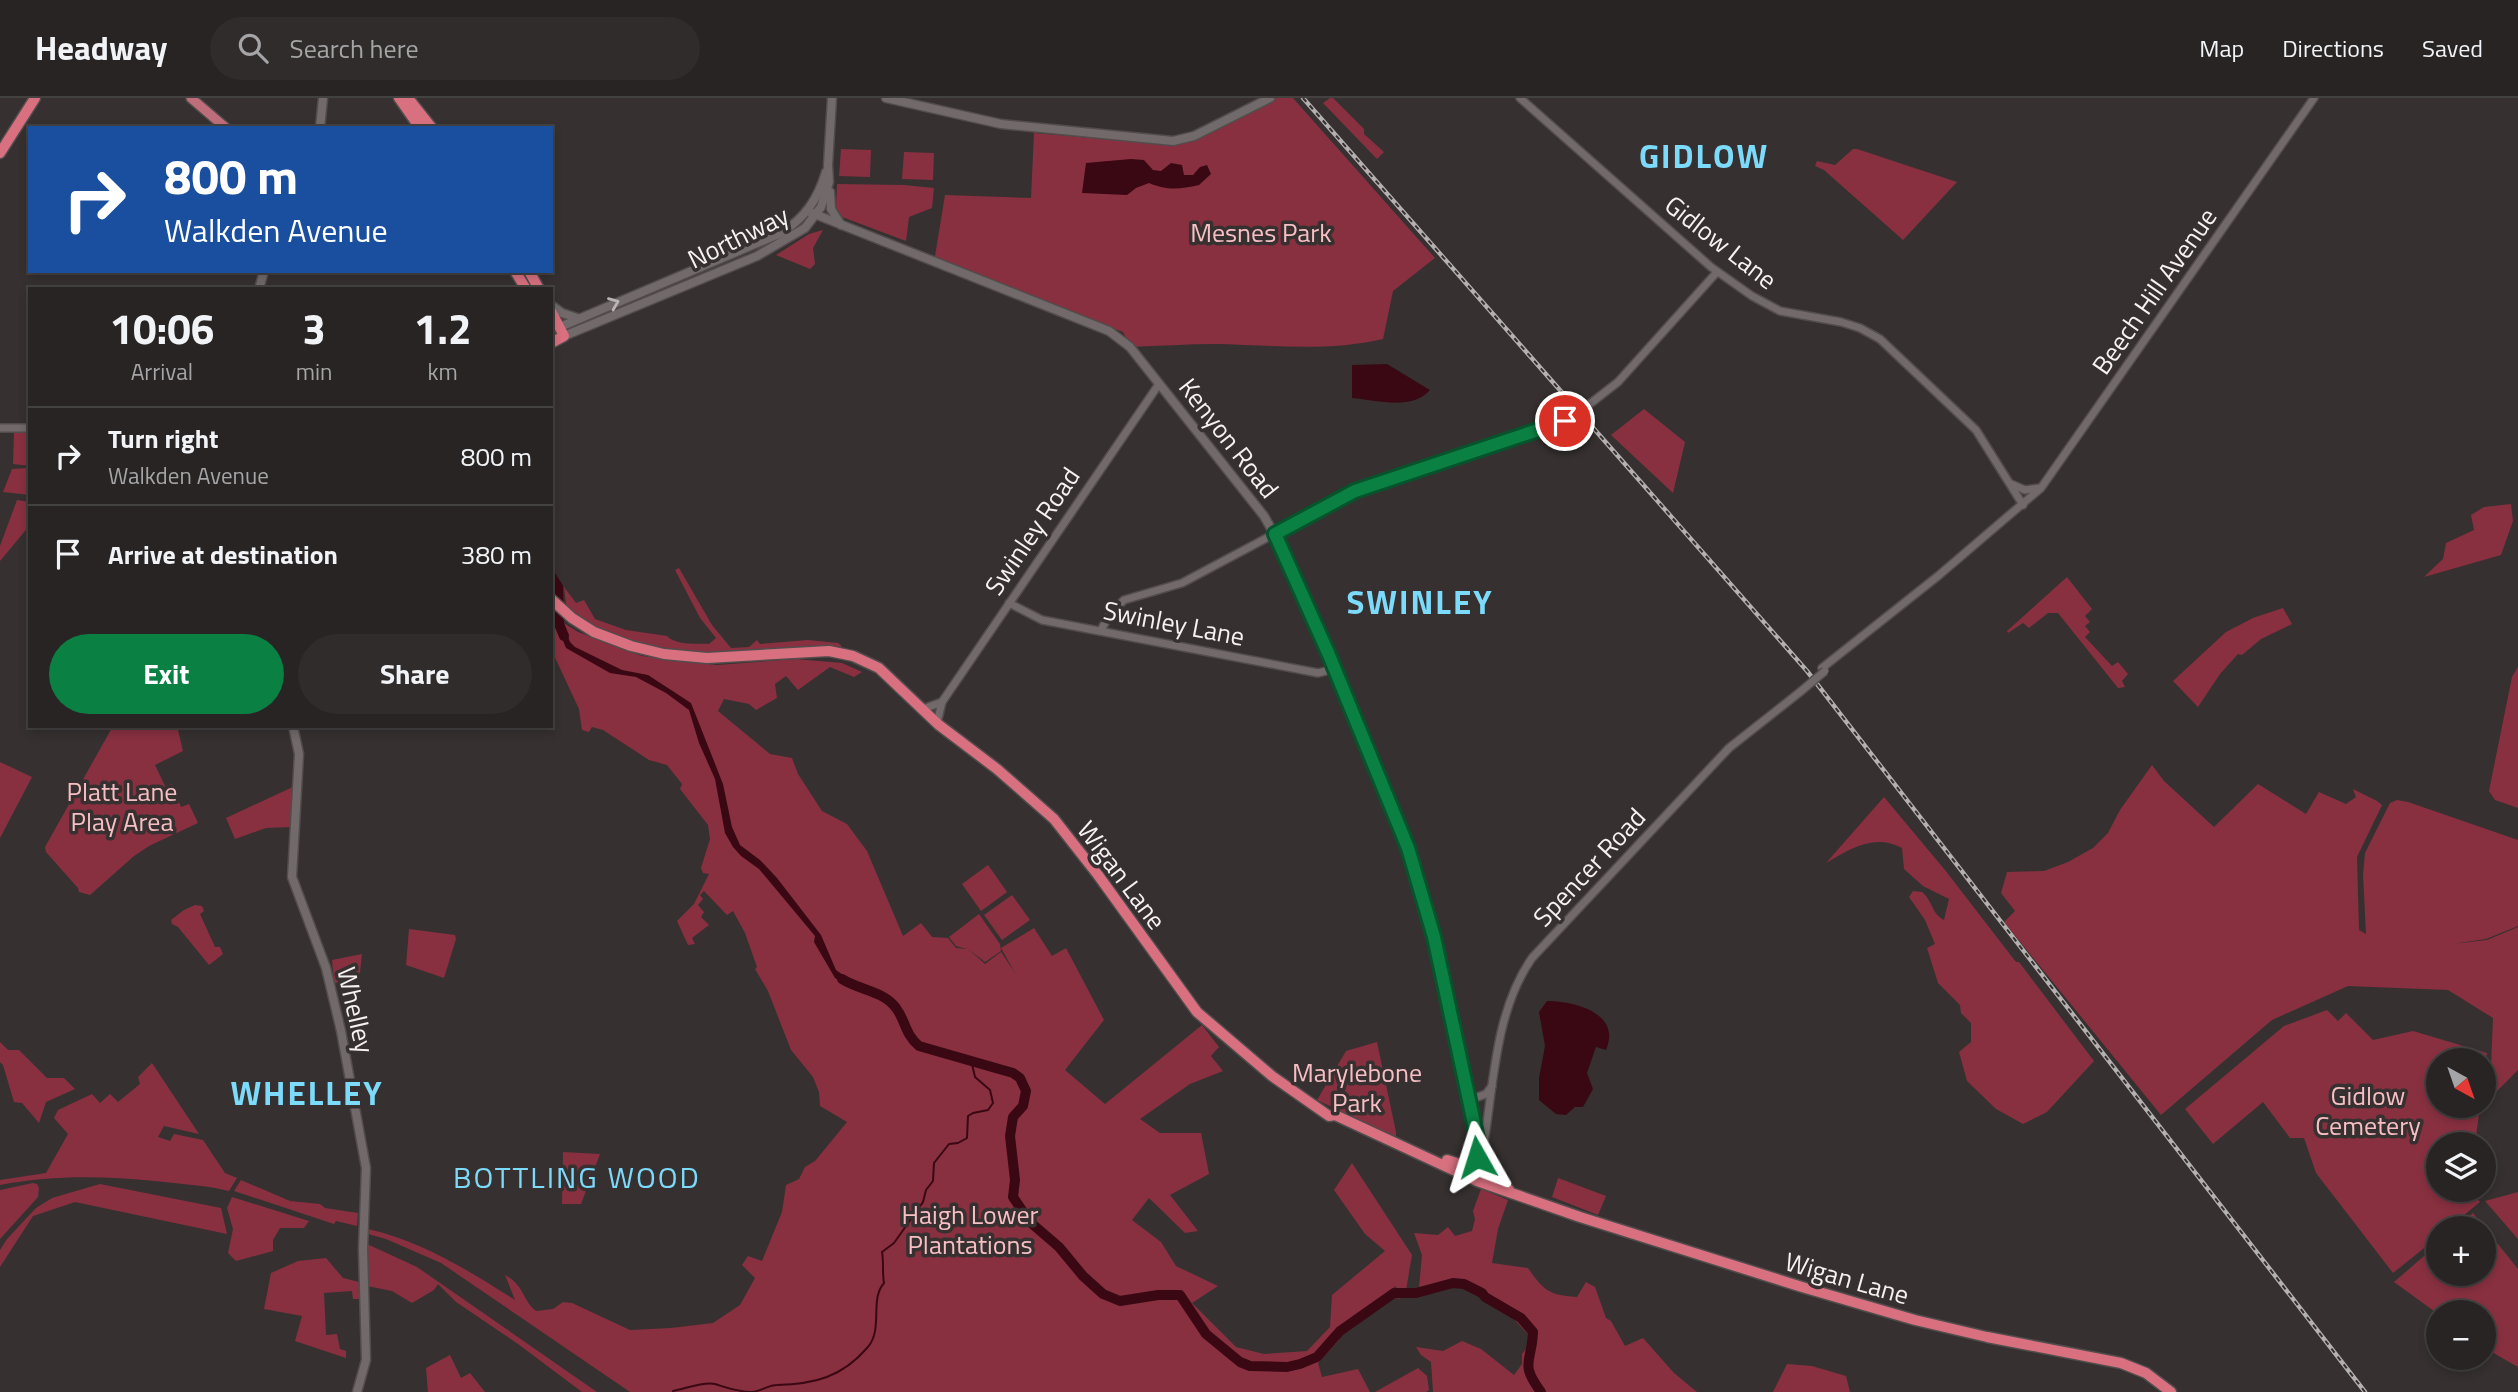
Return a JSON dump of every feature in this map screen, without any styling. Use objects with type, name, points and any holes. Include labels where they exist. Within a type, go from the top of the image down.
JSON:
[{"type":"highway","points":[[0,153],[35,98]]},
{"type":"highway","points":[[399,98],[419,126]]},
{"type":"highway","points":[[408,98],[430,126]]},
{"type":"highway","points":[[553,601],[565,613],[604,636],[664,654],[707,658],[808,652]]},
{"type":"highway","name":"Wigan Lane","points":[[808,652],[829,650],[848,654],[876,666],[937,723],[1007,777],[1054,819],[1197,1012],[1272,1076],[1315,1104],[1333,1110],[1335,1115],[1477,1180],[1674,1247],[1916,1320],[2121,1363],[2146,1373],[2171,1392]]},
{"type":"highway","name":"Wigan Lane","points":[[808,652],[846,660],[887,677]]},
{"type":"highway","name":"Wigan Lane","points":[[1401,1144],[1408,1144],[1457,1164],[1474,1164]]},
{"type":"highway","points":[[1488,1166],[1488,1177],[1477,1180],[1470,1173],[1474,1164],[1479,1162],[1488,1166],[1502,1185],[1511,1192]]},
{"type":"main road","points":[[191,98],[224,126]]},
{"type":"main road","points":[[320,126],[323,98]]},
{"type":"main road","points":[[805,228],[840,225],[831,209],[829,182],[832,98]]},
{"type":"main road","points":[[886,98],[1008,125],[1173,141],[1194,136],[1270,98]]},
{"type":"main road","points":[[807,211],[819,191],[828,165]]},
{"type":"main road","points":[[817,215],[829,182]]},
{"type":"main road","name":"Kenyon Road","points":[[807,211],[1104,328],[1126,344],[1259,509],[1275,534],[1403,832],[1432,928],[1480,1151]]},
{"type":"main road","name":"Northway","points":[[555,335],[578,318],[774,237],[796,223],[807,211]]},
{"type":"main road","name":"Northway","points":[[555,335],[673,291],[766,252],[805,228],[817,215]]},
{"type":"main road","points":[[553,306],[562,313],[578,318]]},
{"type":"main road","name":"Whelley","points":[[293,728],[299,754],[292,877],[322,955],[341,1031],[366,1168],[363,1241],[366,1360],[357,1392]]},
{"type":"main road","points":[[1474,1164],[1480,1151]]},
{"type":"main road","points":[[1480,1151],[1488,1166]]},
{"type":"street","name":"Gidlow Lane","points":[[1520,98],[1717,272],[1770,307],[1841,322],[1880,339],[1976,430],[2023,505]]},
{"type":"street","name":"Beech Hill Avenue","points":[[1847,650],[2041,488],[2314,98]]},
{"type":"street","points":[[1101,630],[1110,614],[1124,600],[1171,588],[1355,491],[1544,429],[1579,413],[1618,382],[1717,272]]},
{"type":"street","name":"Swinley Road","points":[[937,723],[942,702],[1159,384]]},
{"type":"street","points":[[0,428],[28,428]]},
{"type":"street","points":[[2010,484],[2025,490],[2041,488]]},
{"type":"street","name":"Swinley Lane","points":[[1009,603],[1038,619],[1318,673],[1334,669]]},
{"type":"street","name":"Spencer Road","points":[[1480,1151],[1512,994],[1532,958],[1729,748],[1847,650]]},
{"type":"street","points":[[923,709],[942,702]]},
{"type":"street","points":[[1469,1100],[1480,1097],[1492,1085]]},
{"type":"street","points":[[1480,1097],[1491,1101]]},
{"type":"green space","name":"Mesnes Park","points":[[1274,98],[1293,98],[1435,258],[1393,291],[1383,339],[1321,347],[1216,344],[1130,347],[1123,332],[934,262],[945,195],[1031,198],[1034,133],[1163,144],[1177,142],[1220,127]]},
{"type":"green space","points":[[1330,98],[1364,129],[1364,134],[1384,152],[1377,159],[1323,103]]},
{"type":"green space","points":[[841,149],[871,150],[870,177],[839,176]]},
{"type":"green space","points":[[1853,149],[1957,182],[1903,240],[1824,170],[1815,166],[1817,161],[1835,165]]},
{"type":"green space","points":[[904,152],[934,153],[933,180],[902,179]]},
{"type":"green space","points":[[837,184],[934,188],[932,208],[909,217],[906,241],[842,217],[836,207]]},
{"type":"green space","points":[[823,230],[813,248],[815,264],[810,269],[776,255],[809,234]]},
{"type":"green space","points":[[1644,409],[1685,442],[1673,493],[1611,435]]},
{"type":"green space","points":[[14,433],[28,433],[28,466],[13,464]]},
{"type":"green space","points":[[28,468],[28,495],[3,492],[12,469]]},
{"type":"green space","points":[[17,500],[28,502],[28,527],[0,561],[0,546]]},
{"type":"green space","points":[[2511,504],[2513,521],[2501,555],[2424,577],[2443,559],[2446,543],[2474,530],[2471,515],[2484,507]]},
{"type":"green space","points":[[679,568],[712,625],[731,648],[749,647],[757,640],[760,644],[808,640],[838,643],[842,646],[837,649],[750,654],[693,653],[665,649],[637,643],[592,626],[576,617],[567,606],[564,587],[576,603],[584,600],[595,619],[626,630],[667,636],[681,643],[709,644],[716,638],[700,618],[675,570]]},
{"type":"green space","points":[[2067,577],[2092,609],[2085,616],[2090,622],[2085,626],[2090,632],[2085,637],[2112,666],[2118,662],[2128,674],[2122,681],[2125,687],[2118,688],[2058,613],[2048,613],[2029,628],[2023,623],[2008,633],[2007,631]]},
{"type":"green space","points":[[2283,608],[2292,624],[2261,639],[2242,655],[2238,654],[2220,674],[2198,707],[2173,681],[2226,632],[2253,618]]},
{"type":"green space","name":"Haigh Lower Plantations","points":[[553,615],[578,632],[642,656],[717,665],[796,659],[842,663],[862,672],[854,677],[830,667],[798,690],[786,676],[775,684],[777,698],[756,710],[749,704],[724,699],[718,711],[770,754],[792,758],[798,774],[822,811],[847,824],[867,851],[903,936],[921,923],[932,937],[948,938],[956,948],[967,949],[956,946],[949,937],[979,914],[1000,944],[1001,951],[985,962],[968,949],[985,964],[1001,952],[1015,973],[1001,948],[1034,928],[1052,956],[1066,948],[1104,1020],[1065,1070],[1105,1104],[1202,1025],[1219,1047],[1211,1056],[1223,1071],[1190,1084],[1140,1119],[1160,1133],[1201,1133],[1209,1174],[1170,1195],[1198,1231],[1185,1233],[1149,1198],[1132,1220],[1161,1242],[1176,1266],[1218,1286],[1192,1303],[1236,1347],[1264,1354],[1307,1351],[1330,1327],[1332,1295],[1385,1251],[1365,1234],[1334,1190],[1352,1163],[1412,1255],[1405,1296],[1398,1299],[1396,1286],[1342,1325],[1339,1340],[1318,1363],[1322,1377],[1358,1369],[1370,1392],[630,1392],[441,1263],[368,1234],[368,1229],[426,1249],[515,1300],[505,1275],[520,1288],[536,1311],[553,1309],[563,1302],[572,1303],[630,1330],[713,1323],[740,1305],[755,1278],[742,1265],[748,1256],[762,1261],[782,1212],[786,1185],[799,1179],[805,1167],[815,1161],[847,1122],[820,1106],[819,1092],[813,1077],[791,1050],[768,991],[755,969],[757,967],[745,933],[733,911],[727,915],[704,891],[700,895],[703,899],[698,905],[704,912],[701,917],[709,925],[692,938],[695,944],[688,945],[677,921],[694,904],[709,874],[703,873],[701,868],[710,839],[708,825],[680,789],[682,784],[667,765],[649,760],[603,730],[592,727],[589,732],[582,730],[579,709],[553,653]]},
{"type":"green space","points":[[2518,667],[2518,808],[2495,800],[2489,791],[2512,677]]},
{"type":"green space","name":"Platt Lane Play Area","points":[[112,728],[177,728],[183,751],[155,765],[165,786],[172,784],[181,807],[189,804],[198,823],[134,856],[90,895],[79,892],[46,852],[45,847]]},
{"type":"green space","points":[[0,762],[32,777],[0,838]]},
{"type":"green space","points":[[2152,765],[2164,781],[2214,827],[2258,784],[2306,814],[2319,792],[2346,804],[2356,797],[2353,789],[2377,801],[2382,805],[2357,857],[2359,930],[2366,934],[2363,875],[2365,853],[2390,803],[2397,800],[2408,802],[2518,840],[2518,926],[2486,939],[2452,944],[2487,940],[2518,927],[2518,1070],[2496,1091],[2496,1048],[2492,1048],[2493,1018],[2448,990],[2348,986],[2272,1020],[2161,1115],[2004,922],[2015,911],[2001,893],[2007,872],[2044,871],[2068,862],[2093,848],[2108,833],[2120,810]]},
{"type":"green space","points":[[295,786],[292,827],[266,828],[235,839],[226,818]]},
{"type":"green space","points":[[1884,797],[2016,962],[2019,962],[2094,1061],[2047,1112],[2023,1124],[1996,1109],[1967,1081],[1959,1052],[1971,1042],[1971,1023],[1961,1013],[1960,1005],[1938,983],[1927,948],[1935,944],[1925,920],[1909,897],[1913,891],[1922,892],[1944,920],[1949,899],[1923,886],[1904,869],[1902,848],[1892,844],[1872,842],[1826,863]]},
{"type":"green space","points":[[988,865],[1007,892],[981,911],[962,884]]},
{"type":"green space","points":[[1012,895],[1030,920],[1002,940],[984,915]]},
{"type":"green space","points":[[195,905],[202,906],[204,911],[200,914],[215,947],[220,947],[223,954],[209,965],[171,920]]},
{"type":"green space","points":[[409,929],[455,935],[444,978],[406,965]]},
{"type":"green space","points":[[362,954],[359,981],[334,983],[332,960]]},
{"type":"green space","name":"Gidlow Cemetery","points":[[2327,1010],[2338,1021],[2346,1013],[2373,1040],[2413,1031],[2470,1048],[2426,1048],[2426,1118],[2478,1118],[2477,1132],[2426,1132],[2426,1202],[2480,1202],[2463,1216],[2426,1216],[2426,1247],[2393,1273],[2316,1173],[2304,1138],[2290,1138],[2263,1102],[2213,1144],[2185,1109],[2284,1026]]},
{"type":"green space","points":[[0,1042],[8,1050],[19,1050],[47,1078],[64,1078],[75,1089],[46,1102],[39,1123],[22,1103],[14,1102],[0,1062]]},
{"type":"green space","name":"Marylebone Park","points":[[1377,1042],[1396,1137],[1317,1100],[1346,1051]]},
{"type":"green space","points":[[152,1063],[199,1134],[164,1126],[158,1137],[170,1141],[174,1134],[203,1140],[225,1173],[237,1178],[229,1191],[155,1181],[97,1177],[39,1179],[0,1185],[0,1180],[46,1173],[68,1134],[54,1118],[58,1110],[92,1094],[100,1103],[110,1094],[118,1102],[140,1084],[138,1077]]},
{"type":"green space","points":[[563,1152],[600,1154],[581,1204],[562,1204]]},
{"type":"green space","points":[[1558,1178],[1606,1196],[1598,1215],[1552,1197]]},
{"type":"green space","points":[[241,1180],[290,1201],[320,1204],[325,1208],[358,1213],[357,1226],[336,1221],[334,1224],[234,1191]]},
{"type":"green space","points":[[33,1183],[39,1188],[38,1197],[0,1239],[0,1190]]},
{"type":"green space","points":[[100,1184],[221,1208],[227,1234],[75,1202],[33,1216],[0,1267],[0,1250],[36,1208],[52,1198]]},
{"type":"green space","points":[[1481,1189],[1508,1200],[1498,1229],[1492,1263],[1528,1268],[1543,1287],[1560,1295],[1577,1297],[1586,1282],[1595,1287],[1606,1318],[1611,1321],[1625,1346],[1643,1338],[1674,1373],[1697,1392],[1433,1392],[1431,1362],[1421,1355],[1416,1347],[1443,1351],[1462,1341],[1481,1349],[1514,1375],[1522,1364],[1522,1354],[1533,1340],[1505,1309],[1464,1288],[1419,1288],[1422,1255],[1414,1233],[1438,1235],[1448,1227],[1455,1236],[1472,1231],[1475,1219],[1473,1211]]},
{"type":"green space","points":[[2518,1192],[2518,1239],[2486,1202],[2496,1202],[2496,1198]]},
{"type":"green space","points":[[232,1197],[309,1221],[304,1228],[280,1228],[273,1240],[273,1251],[236,1261],[228,1253],[233,1229],[227,1208]]},
{"type":"green space","points":[[2496,1242],[2518,1269],[2518,1367],[2496,1354],[2496,1300],[2426,1300],[2426,1305],[2394,1282],[2426,1254],[2426,1286],[2496,1286]]},
{"type":"green space","points":[[367,1244],[417,1267],[597,1392],[582,1392],[456,1302],[438,1284],[434,1290],[412,1303],[392,1291],[367,1286]]},
{"type":"green space","points":[[326,1258],[343,1278],[359,1282],[361,1299],[353,1299],[352,1291],[324,1293],[326,1335],[337,1334],[340,1349],[346,1351],[346,1358],[295,1341],[302,1316],[264,1309],[271,1273],[298,1261]]},
{"type":"green space","points":[[450,1355],[461,1378],[470,1373],[485,1392],[428,1392],[426,1368]]},
{"type":"green space","points":[[1787,1364],[1812,1366],[1846,1376],[1850,1392],[1773,1392]]},
{"type":"green space","points":[[1418,1368],[1427,1376],[1429,1390],[1426,1392],[1375,1392]]},
{"type":"shaded area","points":[[1144,160],[1153,170],[1161,171],[1171,163],[1182,165],[1184,175],[1193,175],[1200,167],[1207,165],[1211,174],[1199,185],[1186,188],[1168,188],[1149,183],[1127,195],[1082,193],[1086,163]]},
{"type":"shaded area","points":[[1387,364],[1430,390],[1414,400],[1404,402],[1352,398],[1352,365]]},
{"type":"shaded area","points":[[563,624],[570,642],[575,647],[622,670],[648,675],[691,703],[723,784],[732,827],[740,845],[760,860],[777,878],[821,935],[836,970],[853,982],[855,987],[851,988],[835,978],[814,942],[815,936],[759,869],[733,847],[725,833],[715,779],[699,743],[689,710],[666,693],[636,677],[610,673],[566,648],[557,626]]},
{"type":"shaded area","points":[[1547,1001],[1570,1003],[1593,1012],[1607,1027],[1609,1037],[1606,1050],[1596,1047],[1587,1073],[1593,1089],[1583,1107],[1575,1107],[1566,1115],[1556,1114],[1539,1100],[1539,1078],[1545,1046],[1539,1012]]},
{"type":"waterway","points":[[553,579],[558,587],[559,624],[564,636]]},
{"type":"waterway","points":[[842,979],[891,1002],[910,1036],[919,1046],[1013,1073],[1020,1078],[1026,1091],[1023,1106],[1013,1117],[1010,1136],[1015,1180],[1013,1197],[1030,1222],[1059,1247],[1083,1276],[1103,1294],[1120,1301],[1158,1295],[1180,1295],[1206,1334],[1240,1362],[1250,1366],[1287,1367],[1317,1357],[1340,1331],[1394,1293],[1416,1293],[1453,1283],[1464,1284],[1521,1318],[1533,1332],[1528,1362],[1530,1375],[1541,1392]]},
{"type":"waterway","points":[[673,1391],[711,1383],[752,1392],[774,1385],[804,1383],[838,1372],[858,1358],[875,1333],[877,1298],[884,1283],[882,1252],[894,1243],[923,1202],[926,1190],[933,1181],[934,1163],[949,1144],[967,1138],[968,1116],[988,1110],[993,1103],[990,1090],[975,1077],[971,1060]]},
{"type":"railway","points":[[1303,98],[1807,671],[2365,1392]]},
{"type":"district","name":"GIDLOW","points":[[1704,156]]},
{"type":"district","name":"SWINLEY","points":[[1420,602]]},
{"type":"district","name":"WHELLEY","points":[[307,1093]]},
{"type":"district","name":"BOTTLING WOOD","points":[[577,1177]]},
{"type":"route","points":[[1477,1157],[1479,1148],[1434,937],[1403,832],[1275,534],[1355,491],[1565,421]]}]
